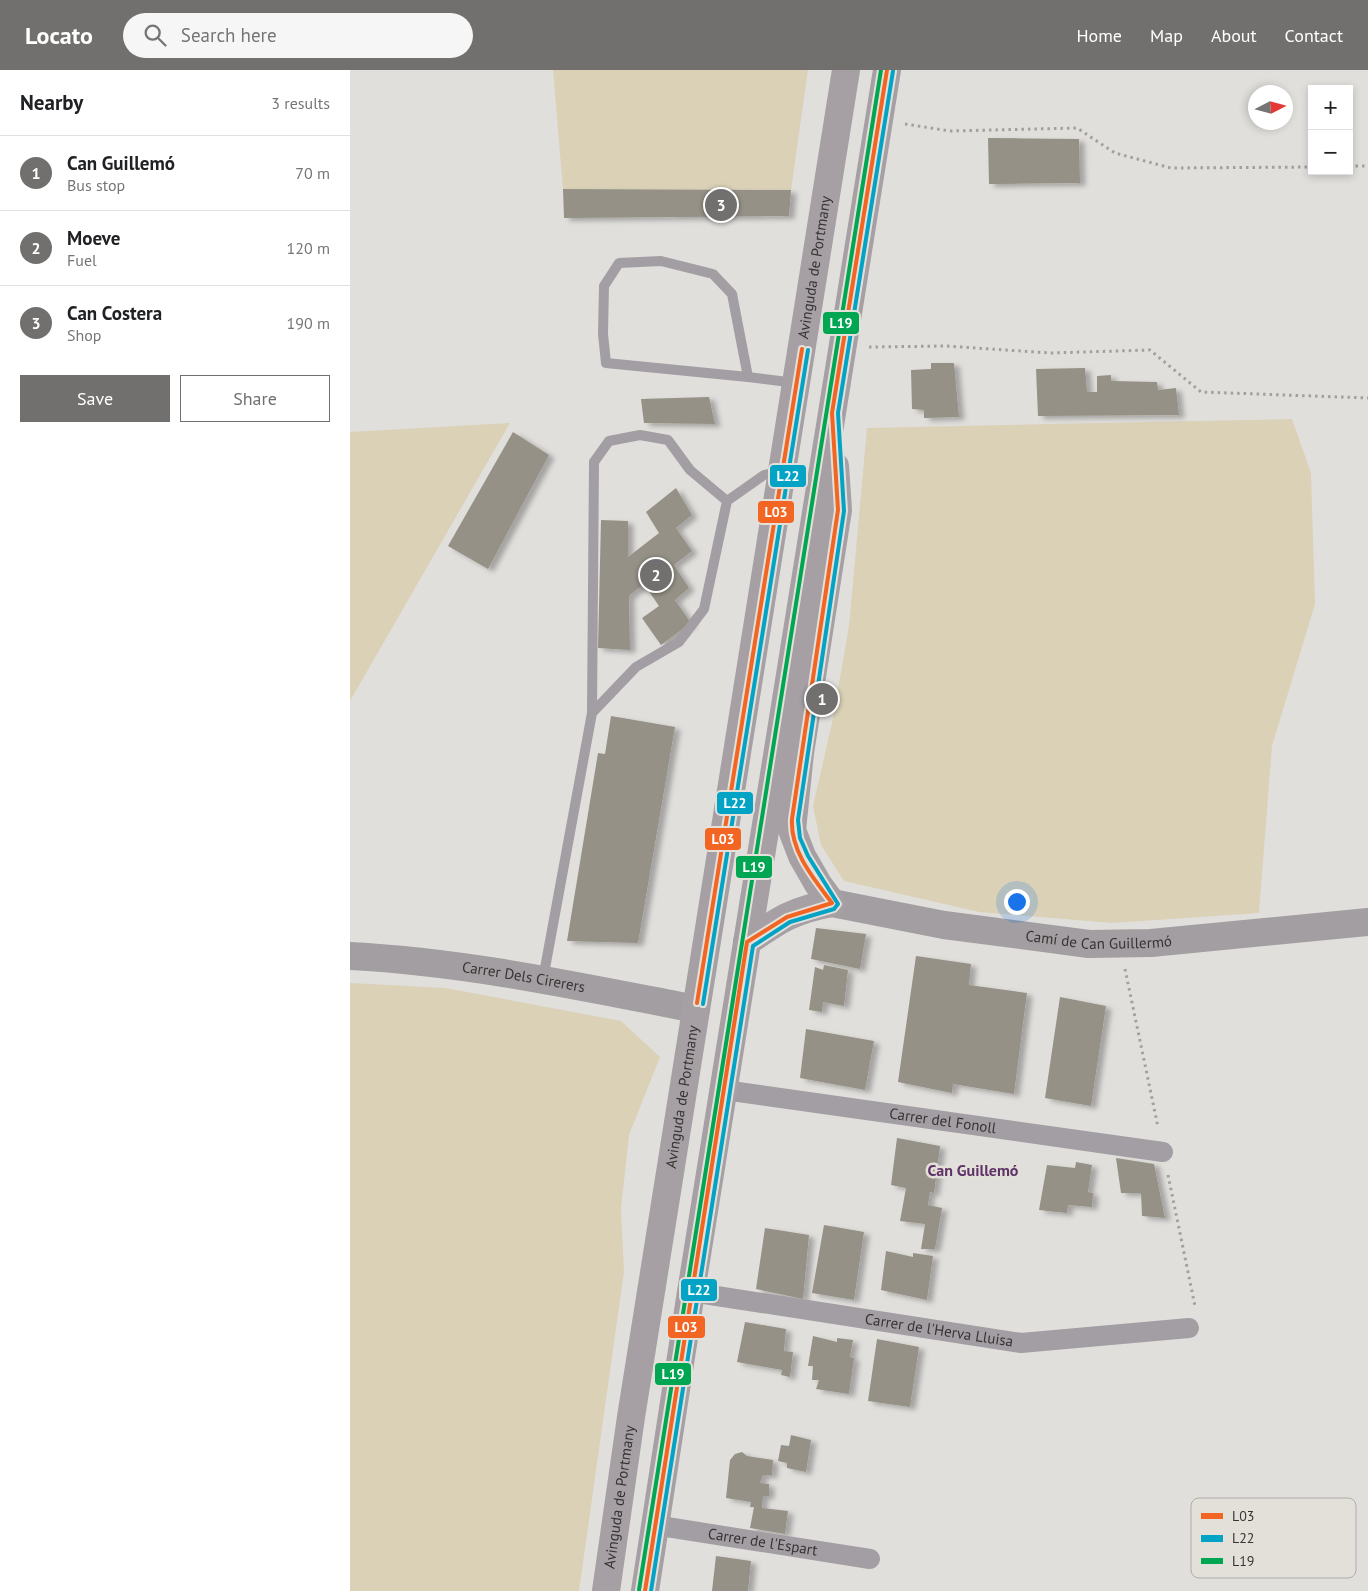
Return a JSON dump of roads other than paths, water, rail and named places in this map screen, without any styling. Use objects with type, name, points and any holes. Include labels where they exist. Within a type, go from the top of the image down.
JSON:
[{"type":"main road","name":"Avinguda de Portmany","points":[[606,1591],[634,1398],[846,70]]},
{"type":"main road","points":[[645,1591],[691,1292],[887,70]]},
{"type":"main road","points":[[747,942],[784,917],[803,908],[832,902],[818,884],[802,856],[792,830],[800,753],[838,510],[832,413]]},
{"type":"street","name":"Camí de Can Guillermó","points":[[832,902],[944,925],[1098,945],[1151,943],[1368,922]]},
{"type":"street","name":"Carrer Dels Cirerers","points":[[350,956],[384,958],[543,979],[696,1009]]},
{"type":"street","name":"Carrer del Fonoll","points":[[724,1090],[1163,1152]]},
{"type":"street","name":"Carrer de l'Herva Lluisa","points":[[691,1292],[1022,1343],[1189,1328]]},
{"type":"street","name":"Carrer de l'Espart","points":[[654,1525],[870,1559]]},
{"type":"lane","points":[[748,377],[732,294],[713,274],[661,261],[619,263],[604,286],[603,334],[606,363],[797,383]]},
{"type":"lane","points":[[543,979],[592,713],[594,462],[609,441],[640,435],[668,440],[690,470],[727,501]]},
{"type":"lane","points":[[592,713],[636,667],[679,642],[704,608],[727,501],[764,475],[783,470]]},
{"type":"place","name":"Can Costera","points":[[721,205]]},
{"type":"place","name":"Moeve","points":[[656,575]]},
{"type":"place","name":"Can Guillemó","points":[[822,699]]},
{"type":"district","name":"Can Guillemó","points":[[973,1170]]}]
